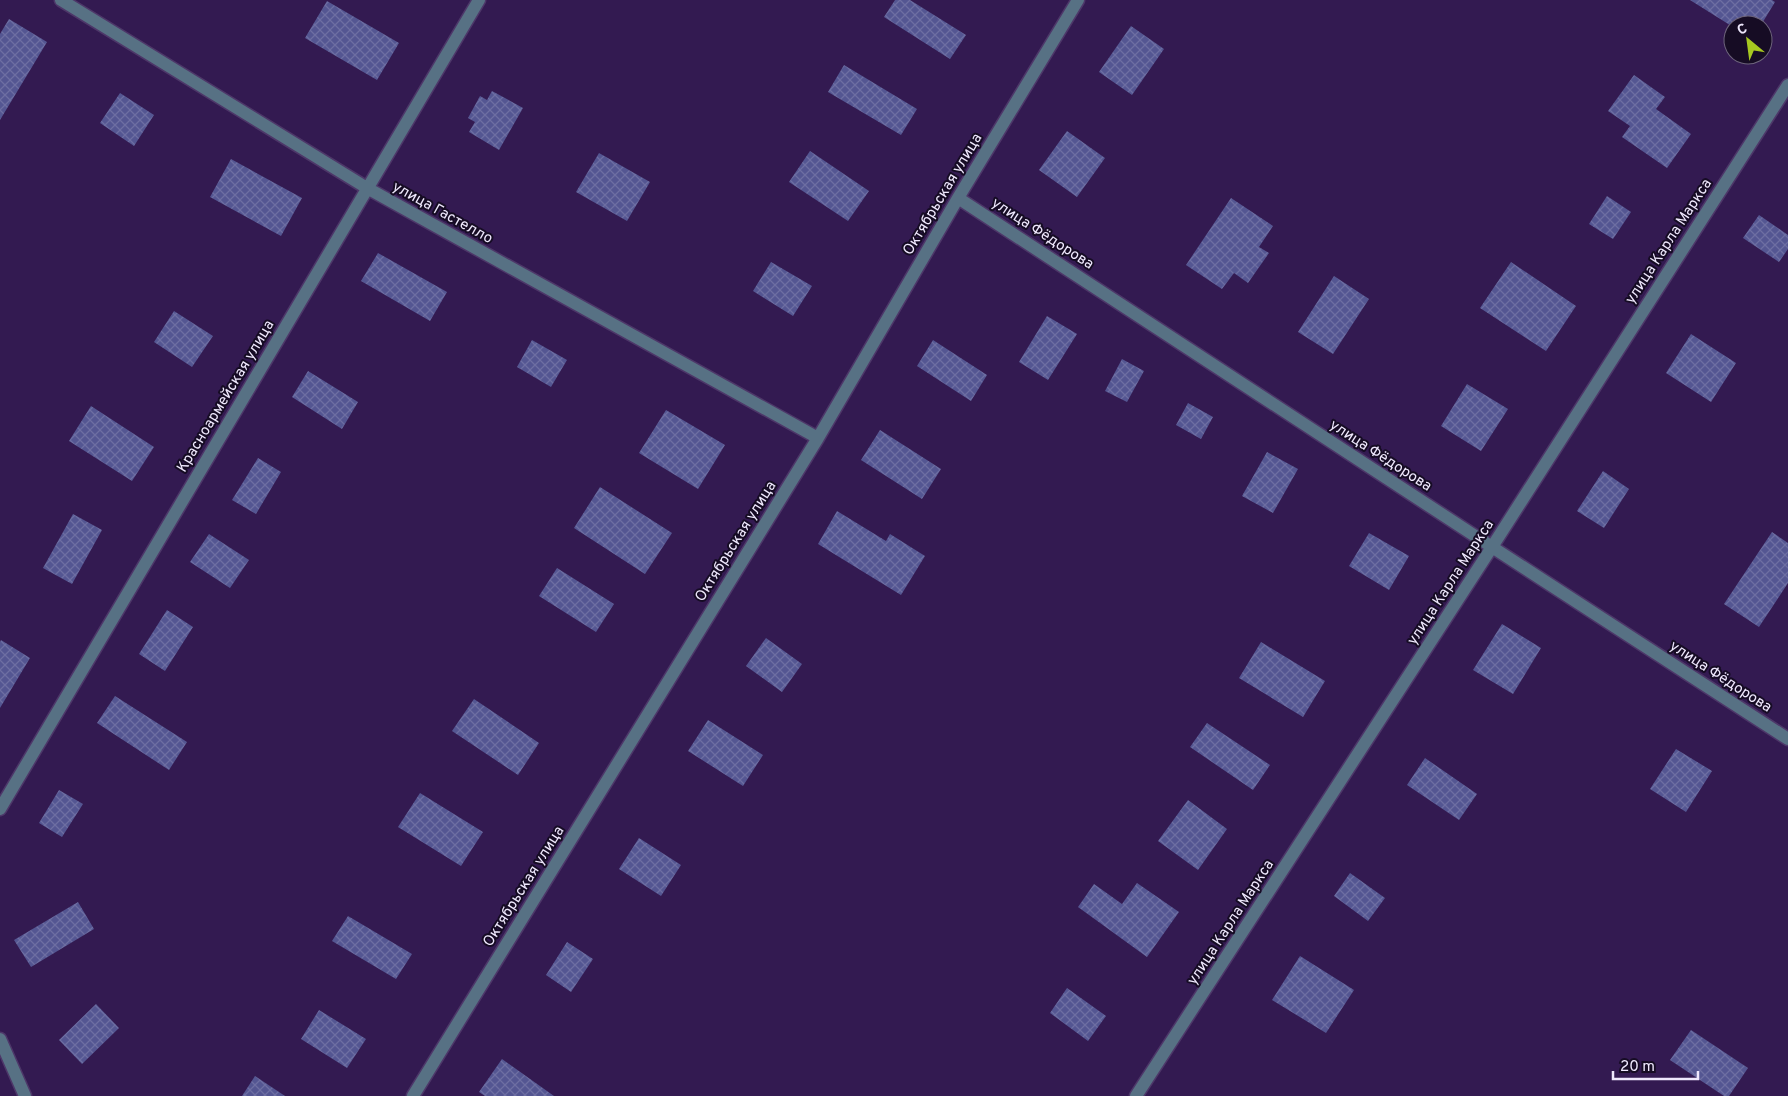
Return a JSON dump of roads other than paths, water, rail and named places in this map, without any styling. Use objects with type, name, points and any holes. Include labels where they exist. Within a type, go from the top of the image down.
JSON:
[{"type":"street","name":"улица Гастелло","points":[[61,0],[367,188],[818,438]]},
{"type":"street","name":"Красноармейская улица","points":[[0,809],[479,0]]},
{"type":"street","name":"Октябрьская улица","points":[[413,1096],[818,438],[958,198],[1078,0]]},
{"type":"street","name":"улица Карла Маркса","points":[[1136,1096],[1492,547],[1788,85]]},
{"type":"street","name":"улица Фёдорова","points":[[958,198],[1788,739]]},
{"type":"street","points":[[0,1039],[25,1096]]}]
